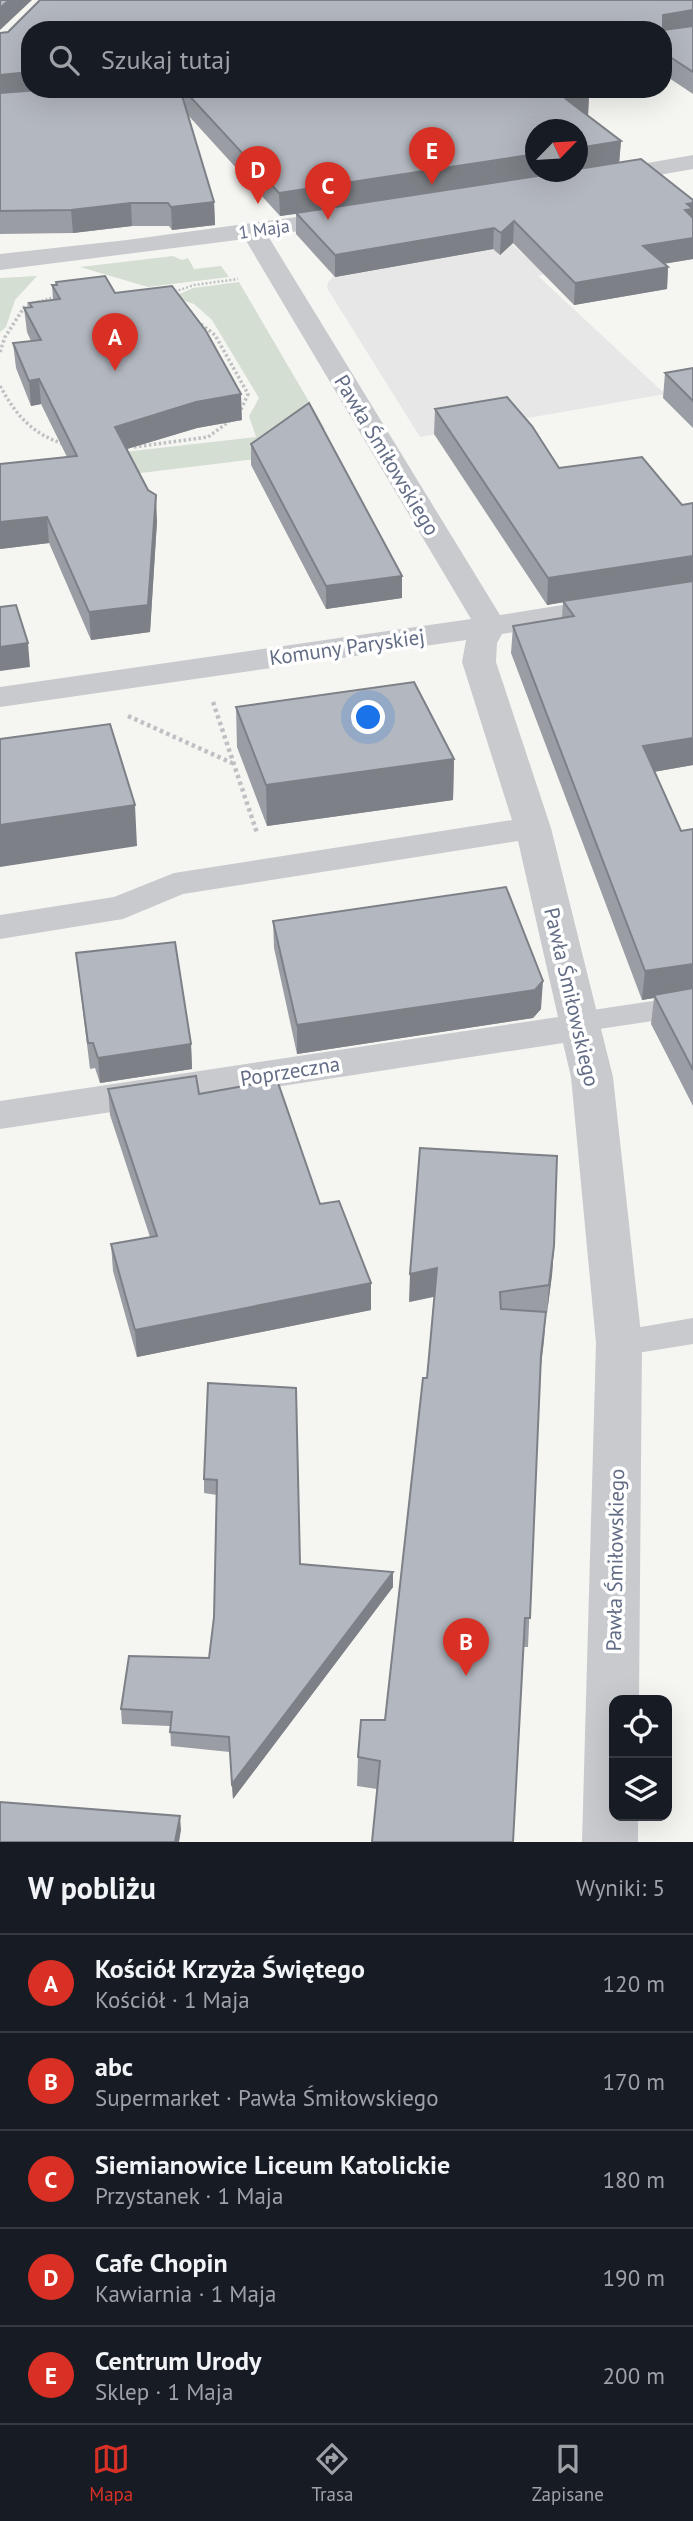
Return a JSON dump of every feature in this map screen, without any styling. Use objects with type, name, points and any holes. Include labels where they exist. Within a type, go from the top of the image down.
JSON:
[{"type":"street","points":[[588,180],[693,162]]},
{"type":"street","name":"1 Maja","points":[[0,262],[127,248],[377,212]]},
{"type":"street","name":"Pawła Śmiłowskiego","points":[[253,231],[491,626],[480,643],[479,662],[533,828],[592,1077],[619,1343],[610,1842]]},
{"type":"street","name":"Komuny Paryskiej","points":[[0,697],[693,594]]},
{"type":"street","points":[[0,927],[123,907],[174,884],[533,828]]},
{"type":"street","name":"Poprzeczna","points":[[0,1115],[580,1025]]},
{"type":"lane","points":[[580,1025],[693,1005]]},
{"type":"lane","points":[[619,1343],[693,1331]]},
{"type":"path","points":[[171,293],[194,285],[245,278]]},
{"type":"path","points":[[0,352],[5,337],[25,306],[64,294]]},
{"type":"path","points":[[132,447],[208,436],[239,415],[248,394],[215,335],[196,320]]},
{"type":"path","points":[[1,388],[18,419],[43,439],[69,445]]},
{"type":"path","points":[[208,691],[259,839]]},
{"type":"path","points":[[122,714],[233,763]]},
{"type":"shaded area","points":[[487,222],[545,274],[538,276],[665,394],[420,437],[327,288],[328,282],[334,276],[310,250]]},
{"type":"shaded area","points":[[173,256],[182,260],[188,258],[194,269],[221,266],[229,277],[148,287],[80,267]]},
{"type":"shaded area","points":[[37,276],[15,300],[6,327],[0,332],[0,278]]},
{"type":"shaded area","points":[[239,282],[325,429],[297,433],[264,458],[1,490],[0,466],[256,437],[249,416],[259,398],[212,320],[194,304],[173,297],[193,288]]},
{"type":"building","points":[[0,0],[9,0],[0,8]]},
{"type":"building","points":[[40,0],[693,0],[693,10],[663,15],[663,21],[21,21],[21,73],[0,75],[0,33],[8,32]]},
{"type":"building","points":[[693,26],[693,72],[672,58],[672,29]]},
{"type":"building","points":[[21,91],[21,98],[183,98],[214,202],[171,207],[168,203],[131,203],[71,210],[0,211],[0,93]]},
{"type":"building","points":[[191,98],[571,98],[566,99],[621,141],[588,146],[588,119],[525,119],[525,156],[279,193]]},
{"type":"building","points":[[641,159],[693,200],[693,203],[687,204],[693,209],[685,210],[693,218],[693,238],[643,246],[668,267],[575,283],[514,221],[501,233],[494,228],[335,255],[296,213],[525,178],[525,182],[588,182],[588,167]]},
{"type":"building","points":[[105,276],[115,293],[172,286],[206,331],[241,394],[196,402],[115,427],[148,490],[156,495],[148,605],[89,612],[47,517],[0,522],[0,464],[77,456],[39,379],[29,381],[13,343],[41,340],[24,308],[32,307],[29,303],[60,299],[52,285],[57,285],[56,282]]},
{"type":"building","points":[[693,368],[693,401],[665,373]]},
{"type":"building","points":[[507,397],[532,426],[559,468],[642,457],[682,505],[693,503],[693,556],[548,578],[435,409]]},
{"type":"building","points":[[309,403],[402,576],[326,586],[251,444]]},
{"type":"building","points":[[693,581],[693,738],[643,746],[681,831],[693,829],[693,964],[645,971],[513,626],[574,616],[563,601]]},
{"type":"building","points":[[16,605],[28,643],[0,647],[0,607]]},
{"type":"building","points":[[414,682],[454,759],[266,785],[236,707]]},
{"type":"building","points":[[110,724],[135,805],[0,825],[0,739]]},
{"type":"building","points":[[506,887],[543,981],[535,990],[297,1025],[273,921]]},
{"type":"building","points":[[175,942],[191,1044],[98,1058],[93,1043],[88,1043],[76,953]]},
{"type":"building","points":[[693,988],[693,1070],[654,995]]},
{"type":"building","points":[[196,1076],[199,1094],[277,1080],[320,1204],[339,1201],[371,1283],[135,1330],[111,1244],[157,1236],[108,1089]]},
{"type":"building","points":[[420,1148],[557,1156],[554,1246],[549,1285],[500,1292],[501,1309],[546,1312],[541,1355],[530,1618],[525,1618],[513,1842],[372,1842],[380,1761],[358,1757],[361,1720],[385,1720],[423,1378],[427,1378],[437,1268],[410,1274]]},
{"type":"building","points":[[208,1383],[296,1388],[300,1564],[393,1572],[232,1784],[229,1737],[170,1732],[172,1712],[121,1709],[129,1656],[209,1658],[214,1617],[217,1480],[204,1479]]},
{"type":"building","points":[[0,1802],[180,1816],[175,1842],[0,1842]]},
{"type":"place","name":"Centrum Urody","points":[[432,185]]},
{"type":"place","name":"Cafe Chopin","points":[[258,204]]},
{"type":"place","name":"Siemianowice Liceum Katolickie","points":[[328,220]]},
{"type":"place","name":"Kościół Krzyża Świętego","points":[[115,371]]},
{"type":"place","name":"abc","points":[[466,1676]]}]
